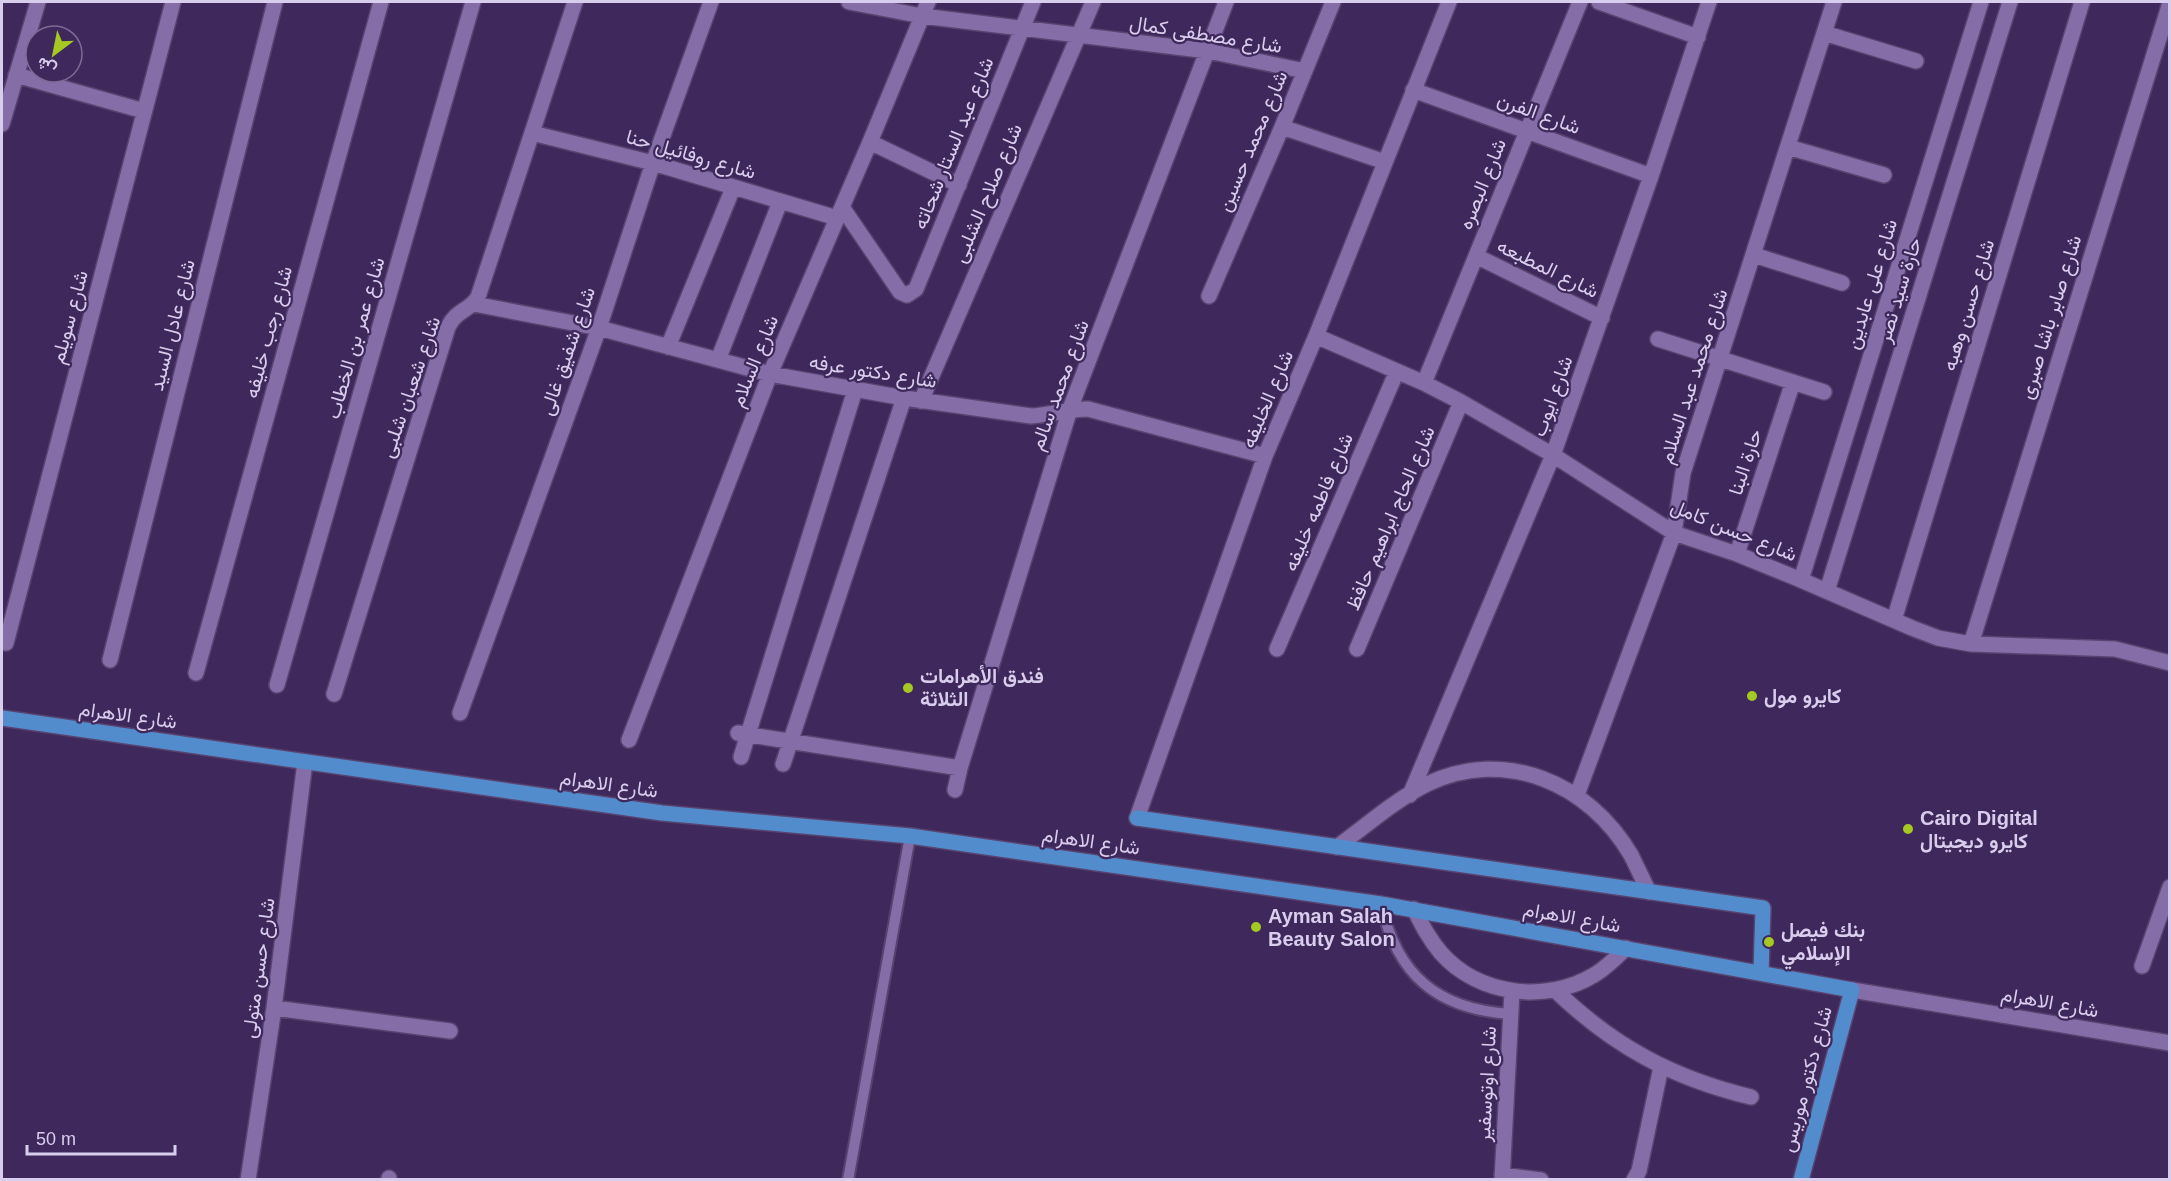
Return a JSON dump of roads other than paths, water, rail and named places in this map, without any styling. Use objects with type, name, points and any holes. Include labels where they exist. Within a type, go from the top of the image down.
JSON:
[{"type":"main road","name":"شارع الاهرام","points":[[2,718],[662,813],[910,836],[1381,904],[1852,990]]},
{"type":"main road","name":"شارع الاهرام","points":[[1137,818],[1764,908],[1761,973]]},
{"type":"main road","name":"شارع دكتور موريس","points":[[1801,1179],[1852,990]]},
{"type":"street","points":[[2,118],[36,2]]},
{"type":"street","name":"شارع سويلم","points":[[6,644],[172,2]]},
{"type":"street","name":"شارع عادل السيد","points":[[110,660],[275,2]]},
{"type":"street","name":"شارع رجب خليفه","points":[[196,673],[381,2]]},
{"type":"street","name":"شارع عمر بن الخطاب","points":[[277,685],[473,2]]},
{"type":"street","name":"شارع شعبان شلبى","points":[[334,694],[448,327],[457,314],[474,304],[478,297],[575,2]]},
{"type":"street","name":"شارع شفيق غالى","points":[[460,713],[599,328],[711,2]]},
{"type":"street","name":"شارع مصطفى كمال","points":[[849,2],[922,16],[1208,51],[1305,71]]},
{"type":"street","name":"شارع السلام","points":[[629,740],[770,374],[928,2]]},
{"type":"street","name":"شارع عبد الستار شحاته","points":[[840,213],[900,292],[907,295],[916,289],[1033,2]]},
{"type":"street","name":"شارع صلاح الشلبى","points":[[921,401],[1093,2]]},
{"type":"street","name":"شارع محمد سالم","points":[[955,790],[1070,409],[1226,2]]},
{"type":"street","name":"شارع محمد حسين","points":[[1209,296],[1333,2]]},
{"type":"street","name":"شارع الخليفه","points":[[1137,818],[1265,456],[1316,336],[1449,2]]},
{"type":"street","name":"شارع البصره","points":[[1424,383],[1580,2]]},
{"type":"street","points":[[1599,2],[1698,37]]},
{"type":"street","name":"شارع ايوب","points":[[1410,795],[1553,456],[1709,2]]},
{"type":"street","name":"شارع محمد عبد السلام","points":[[1577,795],[1674,533],[1683,473],[1834,2]]},
{"type":"street","name":"شارع على عابدين","points":[[1801,580],[1981,2]]},
{"type":"street","name":"حارة سيد نصر","points":[[1827,591],[2010,2]]},
{"type":"street","name":"شارع حسن وهبه","points":[[1894,620],[2082,2]]},
{"type":"street","name":"شارع صابر باشا صبرى","points":[[1971,644],[2169,3]]},
{"type":"street","points":[[1824,33],[1916,61]]},
{"type":"street","points":[[16,75],[144,111]]},
{"type":"street","name":"شارع الفرن","points":[[1413,90],[1651,176]]},
{"type":"street","points":[[1282,127],[1385,162]]},
{"type":"street","name":"شارع روفائيل حنا","points":[[532,133],[654,163],[780,202],[840,213]]},
{"type":"street","points":[[870,142],[959,185]]},
{"type":"street","points":[[1788,147],[1884,175]]},
{"type":"street","points":[[668,347],[734,188]]},
{"type":"street","points":[[718,360],[780,202]]},
{"type":"street","points":[[1754,255],[1842,283]]},
{"type":"street","name":"شارع المطبعه","points":[[1476,256],[1602,318]]},
{"type":"street","name":"شارع دكتور عرفه","points":[[474,304],[599,328],[770,374],[921,401],[1031,416],[1050,415],[1070,409],[1088,409],[1265,456]]},
{"type":"street","name":"شارع حسن كامل","points":[[1316,336],[1424,383],[1461,402],[1553,456],[1674,533],[1801,580],[1938,638],[1971,644],[2115,649],[2169,663]]},
{"type":"street","points":[[1658,339],[1824,392]]},
{"type":"street","name":"شارع فاطمه خليفه","points":[[1277,649],[1397,371]]},
{"type":"street","name":"حارة البنا","points":[[1737,555],[1792,382]]},
{"type":"street","points":[[741,757],[743,734],[855,390]]},
{"type":"street","points":[[783,764],[904,398]]},
{"type":"street","name":"شارع الحاج ابراهيم حافظ","points":[[1357,649],[1461,402]]},
{"type":"street","points":[[743,734],[960,768]]},
{"type":"street","name":"شارع حسن متولى","points":[[248,1179],[274,1008],[305,762]]},
{"type":"street","points":[[1337,847],[1426,784],[1470,771],[1498,769],[1526,772],[1553,781],[1577,795],[1615,832],[1630,854],[1649,892]]},
{"type":"street","points":[[2142,966],[2169,887]]},
{"type":"street","points":[[1414,909],[1426,933],[1449,960],[1462,971],[1486,984],[1512,991],[1555,990],[1575,984],[1594,975],[1626,948]]},
{"type":"street","points":[[1555,990],[1580,1014],[1615,1041],[1661,1067],[1710,1087],[1751,1098]]},
{"type":"street","name":"شارع الاهرام","points":[[1852,990],[2169,1043]]},
{"type":"street","name":"شارع اوتوسفير","points":[[1502,1177],[1512,991]]},
{"type":"street","points":[[274,1008],[450,1031]]},
{"type":"street","points":[[1634,1179],[1639,1170],[1661,1067]]},
{"type":"street","points":[[1502,1177],[1541,1179]]},
{"type":"lane","points":[[848,1179],[910,836]]},
{"type":"lane","points":[[1381,904],[1387,930],[1399,954],[1415,975],[1435,992],[1458,1005],[1484,1012],[1510,1014]]},
{"type":"place","name":"فندق الأهرامات الثلاثة","points":[[908,688]]},
{"type":"place","name":"كايرو مول","points":[[1752,696]]},
{"type":"place","name":"Cairo Digital كايرو ديجيتال","points":[[1908,829]]},
{"type":"place","name":"Ayman Salah Beauty Salon","points":[[1256,927]]},
{"type":"place","name":"بنك فيصل الإسلامي","points":[[1769,942]]}]
